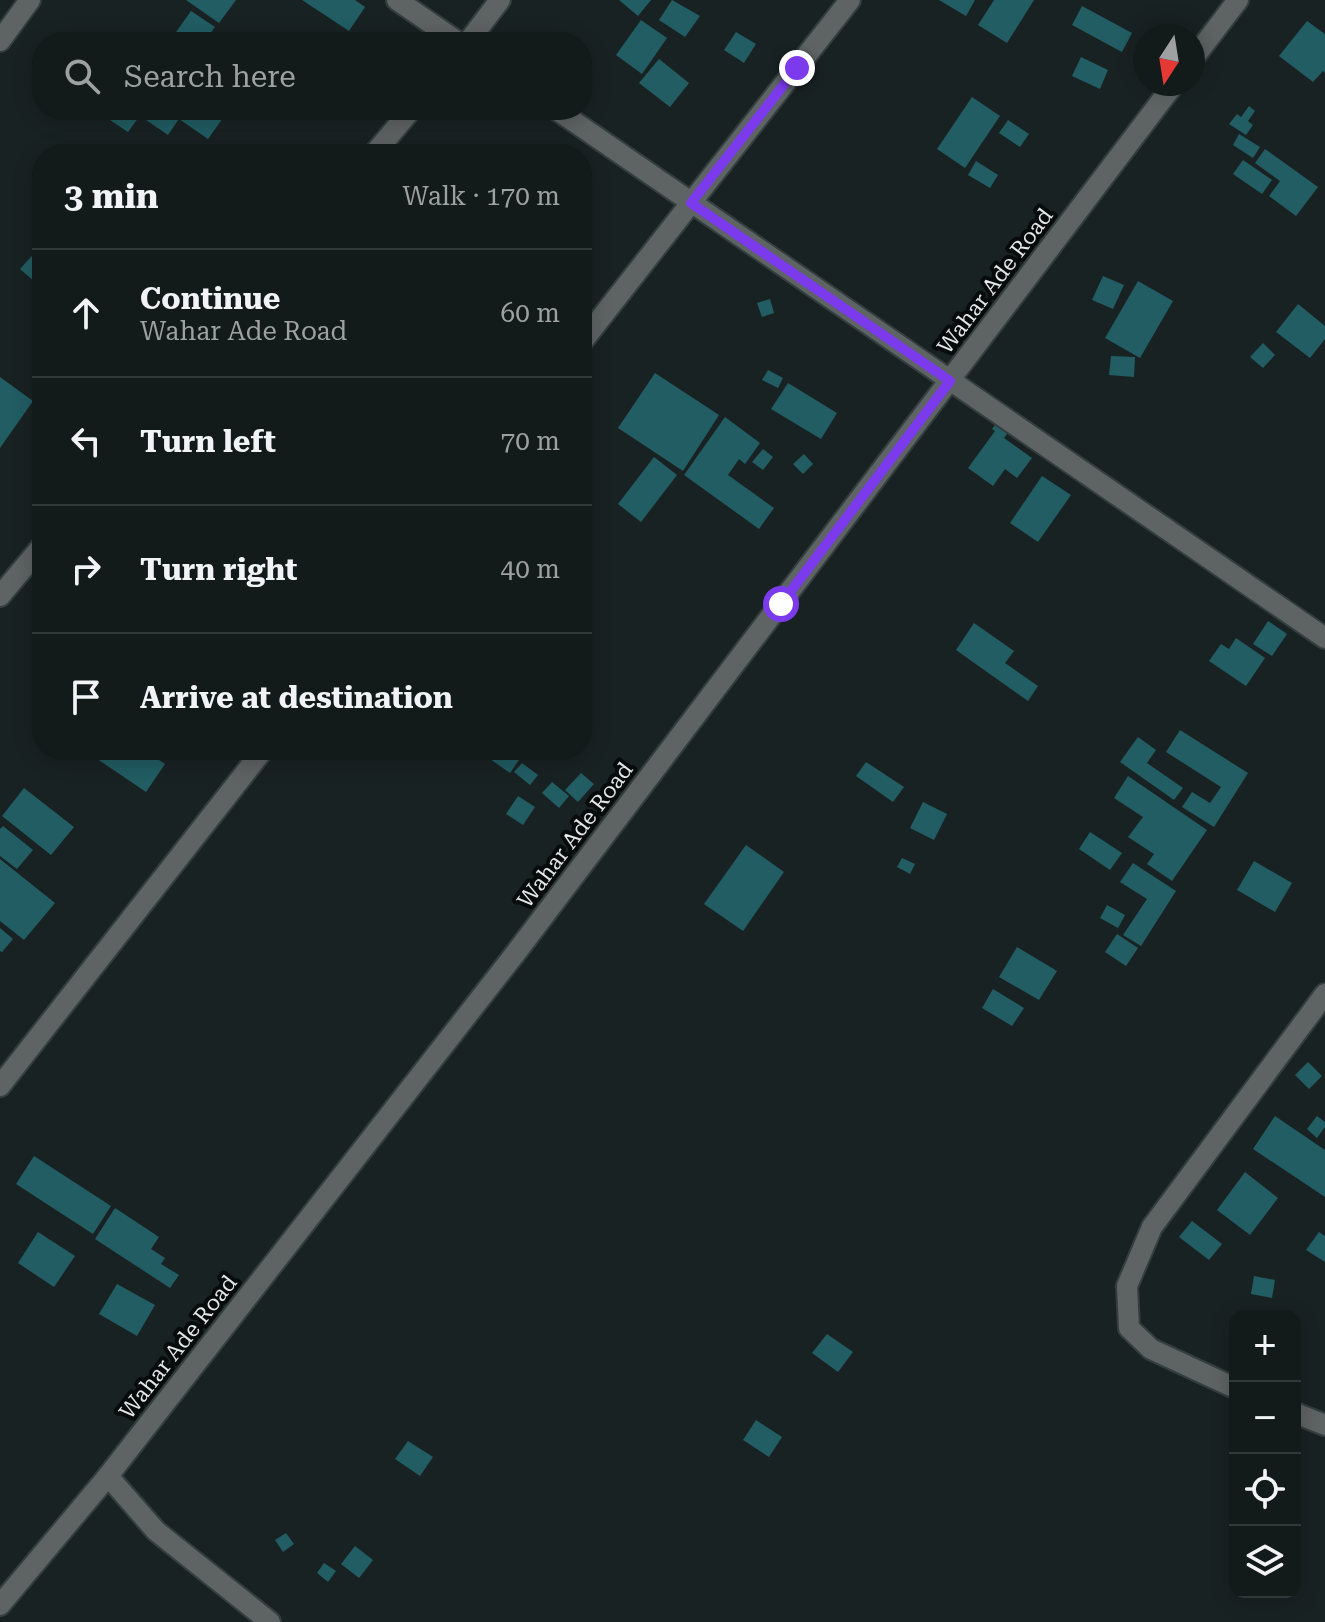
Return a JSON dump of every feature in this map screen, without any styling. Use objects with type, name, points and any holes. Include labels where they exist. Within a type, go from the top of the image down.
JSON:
[{"type":"street","points":[[0,41],[30,0]]},
{"type":"street","points":[[397,0],[443,32]]},
{"type":"street","points":[[476,32],[500,0]]},
{"type":"street","points":[[592,329],[850,0]]},
{"type":"street","points":[[1205,43],[1238,0]]},
{"type":"street","name":"Wahar Ade Road","points":[[0,1605],[108,1476],[518,950],[1165,96]]},
{"type":"street","points":[[382,144],[403,120]]},
{"type":"street","points":[[571,120],[1325,638]]},
{"type":"street","points":[[0,596],[32,558]]},
{"type":"street","points":[[0,1086],[255,760]]},
{"type":"street","points":[[1229,1385],[1151,1349],[1129,1328],[1127,1286],[1152,1227],[1325,994]]},
{"type":"street","points":[[1301,1415],[1325,1425]]},
{"type":"street","points":[[108,1476],[156,1531],[270,1622]]},
{"type":"building","points":[[186,0],[236,0],[219,23]]},
{"type":"building","points":[[302,0],[355,0],[365,7],[349,31]]},
{"type":"building","points":[[619,0],[651,0],[638,16]]},
{"type":"building","points":[[672,0],[700,16],[685,37],[659,20]]},
{"type":"building","points":[[939,0],[975,0],[966,16]]},
{"type":"building","points":[[994,0],[1034,0],[1007,43],[978,25]]},
{"type":"building","points":[[1082,6],[1132,33],[1122,52],[1072,25]]},
{"type":"building","points":[[191,11],[215,27],[211,32],[176,32]]},
{"type":"building","points":[[641,20],[667,38],[642,74],[616,55]]},
{"type":"building","points":[[1307,21],[1325,34],[1325,73],[1323,71],[1313,82],[1279,56]]},
{"type":"building","points":[[736,32],[756,44],[744,63],[724,50]]},
{"type":"building","points":[[1081,57],[1108,70],[1100,89],[1072,76]]},
{"type":"building","points":[[659,59],[689,83],[670,107],[639,83]]},
{"type":"building","points":[[972,97],[1000,116],[965,168],[937,149]]},
{"type":"building","points":[[1249,106],[1255,111],[1248,121],[1253,125],[1246,135],[1229,124],[1237,114],[1241,117]]},
{"type":"building","points":[[110,120],[137,120],[128,132]]},
{"type":"building","points":[[146,120],[178,120],[168,135]]},
{"type":"building","points":[[180,120],[221,120],[208,139]]},
{"type":"building","points":[[1008,120],[1029,134],[1020,147],[999,133]]},
{"type":"building","points":[[1239,134],[1260,147],[1253,158],[1233,145]]},
{"type":"building","points":[[1265,149],[1318,187],[1296,216],[1269,196],[1280,181],[1255,163]]},
{"type":"building","points":[[1243,160],[1272,180],[1262,194],[1233,174]]},
{"type":"building","points":[[976,161],[998,175],[990,188],[968,175]]},
{"type":"building","points":[[32,256],[32,279],[20,269]]},
{"type":"building","points":[[1103,276],[1124,285],[1113,309],[1092,300]]},
{"type":"building","points":[[1138,281],[1173,301],[1140,358],[1105,338]]},
{"type":"building","points":[[770,299],[774,313],[762,317],[757,303]]},
{"type":"building","points":[[1298,304],[1325,326],[1325,339],[1310,358],[1276,332]]},
{"type":"building","points":[[1263,343],[1275,355],[1263,368],[1250,357]]},
{"type":"building","points":[[1111,356],[1135,357],[1134,377],[1109,375]]},
{"type":"building","points":[[768,370],[783,378],[778,388],[762,380]]},
{"type":"building","points":[[655,373],[719,415],[683,471],[618,428]]},
{"type":"building","points":[[0,377],[32,402],[0,448]]},
{"type":"building","points":[[788,383],[837,413],[821,439],[771,409]]},
{"type":"building","points":[[725,417],[760,443],[745,464],[739,459],[728,475],[774,508],[759,529],[684,475]]},
{"type":"building","points":[[999,420],[1011,429],[1004,438],[1032,458],[1017,478],[1005,469],[993,486],[968,468],[995,431],[992,429]]},
{"type":"building","points":[[763,449],[773,457],[763,470],[752,462]]},
{"type":"building","points":[[804,454],[813,464],[803,474],[793,464]]},
{"type":"building","points":[[654,457],[677,475],[641,522],[618,504]]},
{"type":"building","points":[[1042,476],[1071,495],[1038,542],[1010,523]]},
{"type":"building","points":[[1268,621],[1287,634],[1272,656],[1253,644]]},
{"type":"building","points":[[974,623],[1014,651],[1005,663],[1038,686],[1028,701],[956,650]]},
{"type":"building","points":[[1236,638],[1265,658],[1246,686],[1209,661],[1221,644],[1229,649]]},
{"type":"building","points":[[1180,730],[1248,773],[1214,827],[1182,807],[1192,792],[1210,803],[1221,787],[1166,752]]},
{"type":"building","points":[[1138,737],[1156,750],[1147,763],[1183,788],[1174,800],[1120,762]]},
{"type":"building","points":[[99,760],[159,760],[165,764],[146,792]]},
{"type":"building","points":[[491,760],[519,760],[510,773]]},
{"type":"building","points":[[866,762],[904,787],[893,802],[856,776]]},
{"type":"building","points":[[522,763],[538,775],[530,785],[514,772]]},
{"type":"building","points":[[581,773],[594,784],[578,802],[565,790]]},
{"type":"building","points":[[1128,776],[1207,830],[1172,881],[1147,864],[1154,854],[1128,837],[1143,817],[1114,798]]},
{"type":"building","points":[[552,782],[569,796],[559,808],[542,793]]},
{"type":"building","points":[[24,788],[74,827],[51,855],[2,816]]},
{"type":"building","points":[[518,796],[535,807],[523,825],[506,814]]},
{"type":"building","points":[[923,802],[947,814],[934,840],[910,828]]},
{"type":"building","points":[[3,826],[33,850],[17,869],[0,856],[0,829]]},
{"type":"building","points":[[1090,832],[1122,853],[1110,870],[1079,849]]},
{"type":"building","points":[[746,845],[784,872],[743,931],[704,904]]},
{"type":"building","points":[[902,858],[915,864],[910,874],[897,867]]},
{"type":"building","points":[[0,859],[55,903],[24,940],[0,921]]},
{"type":"building","points":[[1254,861],[1292,883],[1275,912],[1237,890]]},
{"type":"building","points":[[1133,863],[1176,891],[1141,946],[1123,935],[1147,899],[1120,882]]},
{"type":"building","points":[[1107,905],[1125,915],[1118,928],[1100,918]]},
{"type":"building","points":[[0,928],[13,939],[2,952],[0,951]]},
{"type":"building","points":[[1117,934],[1138,948],[1126,966],[1105,952]]},
{"type":"building","points":[[1017,947],[1057,971],[1039,1000],[999,977]]},
{"type":"building","points":[[993,989],[1024,1008],[1012,1026],[982,1008]]},
{"type":"building","points":[[1308,1062],[1322,1076],[1309,1089],[1295,1075]]},
{"type":"building","points":[[1275,1116],[1325,1150],[1325,1197],[1253,1149]]},
{"type":"building","points":[[1317,1116],[1325,1122],[1325,1127],[1317,1138],[1307,1129]]},
{"type":"building","points":[[34,1156],[111,1206],[93,1234],[16,1184]]},
{"type":"building","points":[[1245,1172],[1278,1198],[1250,1235],[1217,1210]]},
{"type":"building","points":[[115,1208],[159,1237],[151,1249],[165,1258],[161,1264],[179,1275],[170,1288],[95,1239]]},
{"type":"building","points":[[1192,1221],[1222,1244],[1209,1260],[1179,1237]]},
{"type":"building","points":[[38,1232],[75,1256],[54,1287],[18,1263]]},
{"type":"building","points":[[1319,1232],[1325,1236],[1325,1262],[1306,1250]]},
{"type":"building","points":[[1254,1276],[1275,1280],[1272,1298],[1251,1294]]},
{"type":"building","points":[[117,1284],[155,1305],[137,1336],[99,1314]]},
{"type":"building","points":[[827,1334],[853,1352],[838,1372],[812,1353]]},
{"type":"building","points":[[756,1420],[782,1437],[769,1457],[743,1440]]},
{"type":"building","points":[[408,1441],[433,1457],[420,1476],[395,1459]]},
{"type":"building","points":[[286,1533],[294,1544],[283,1552],[275,1540]]},
{"type":"building","points":[[355,1546],[373,1560],[359,1578],[341,1564]]},
{"type":"building","points":[[324,1563],[336,1571],[328,1582],[317,1573]]},
{"type":"route","points":[[781,604],[950,381],[691,203],[797,68]]}]
